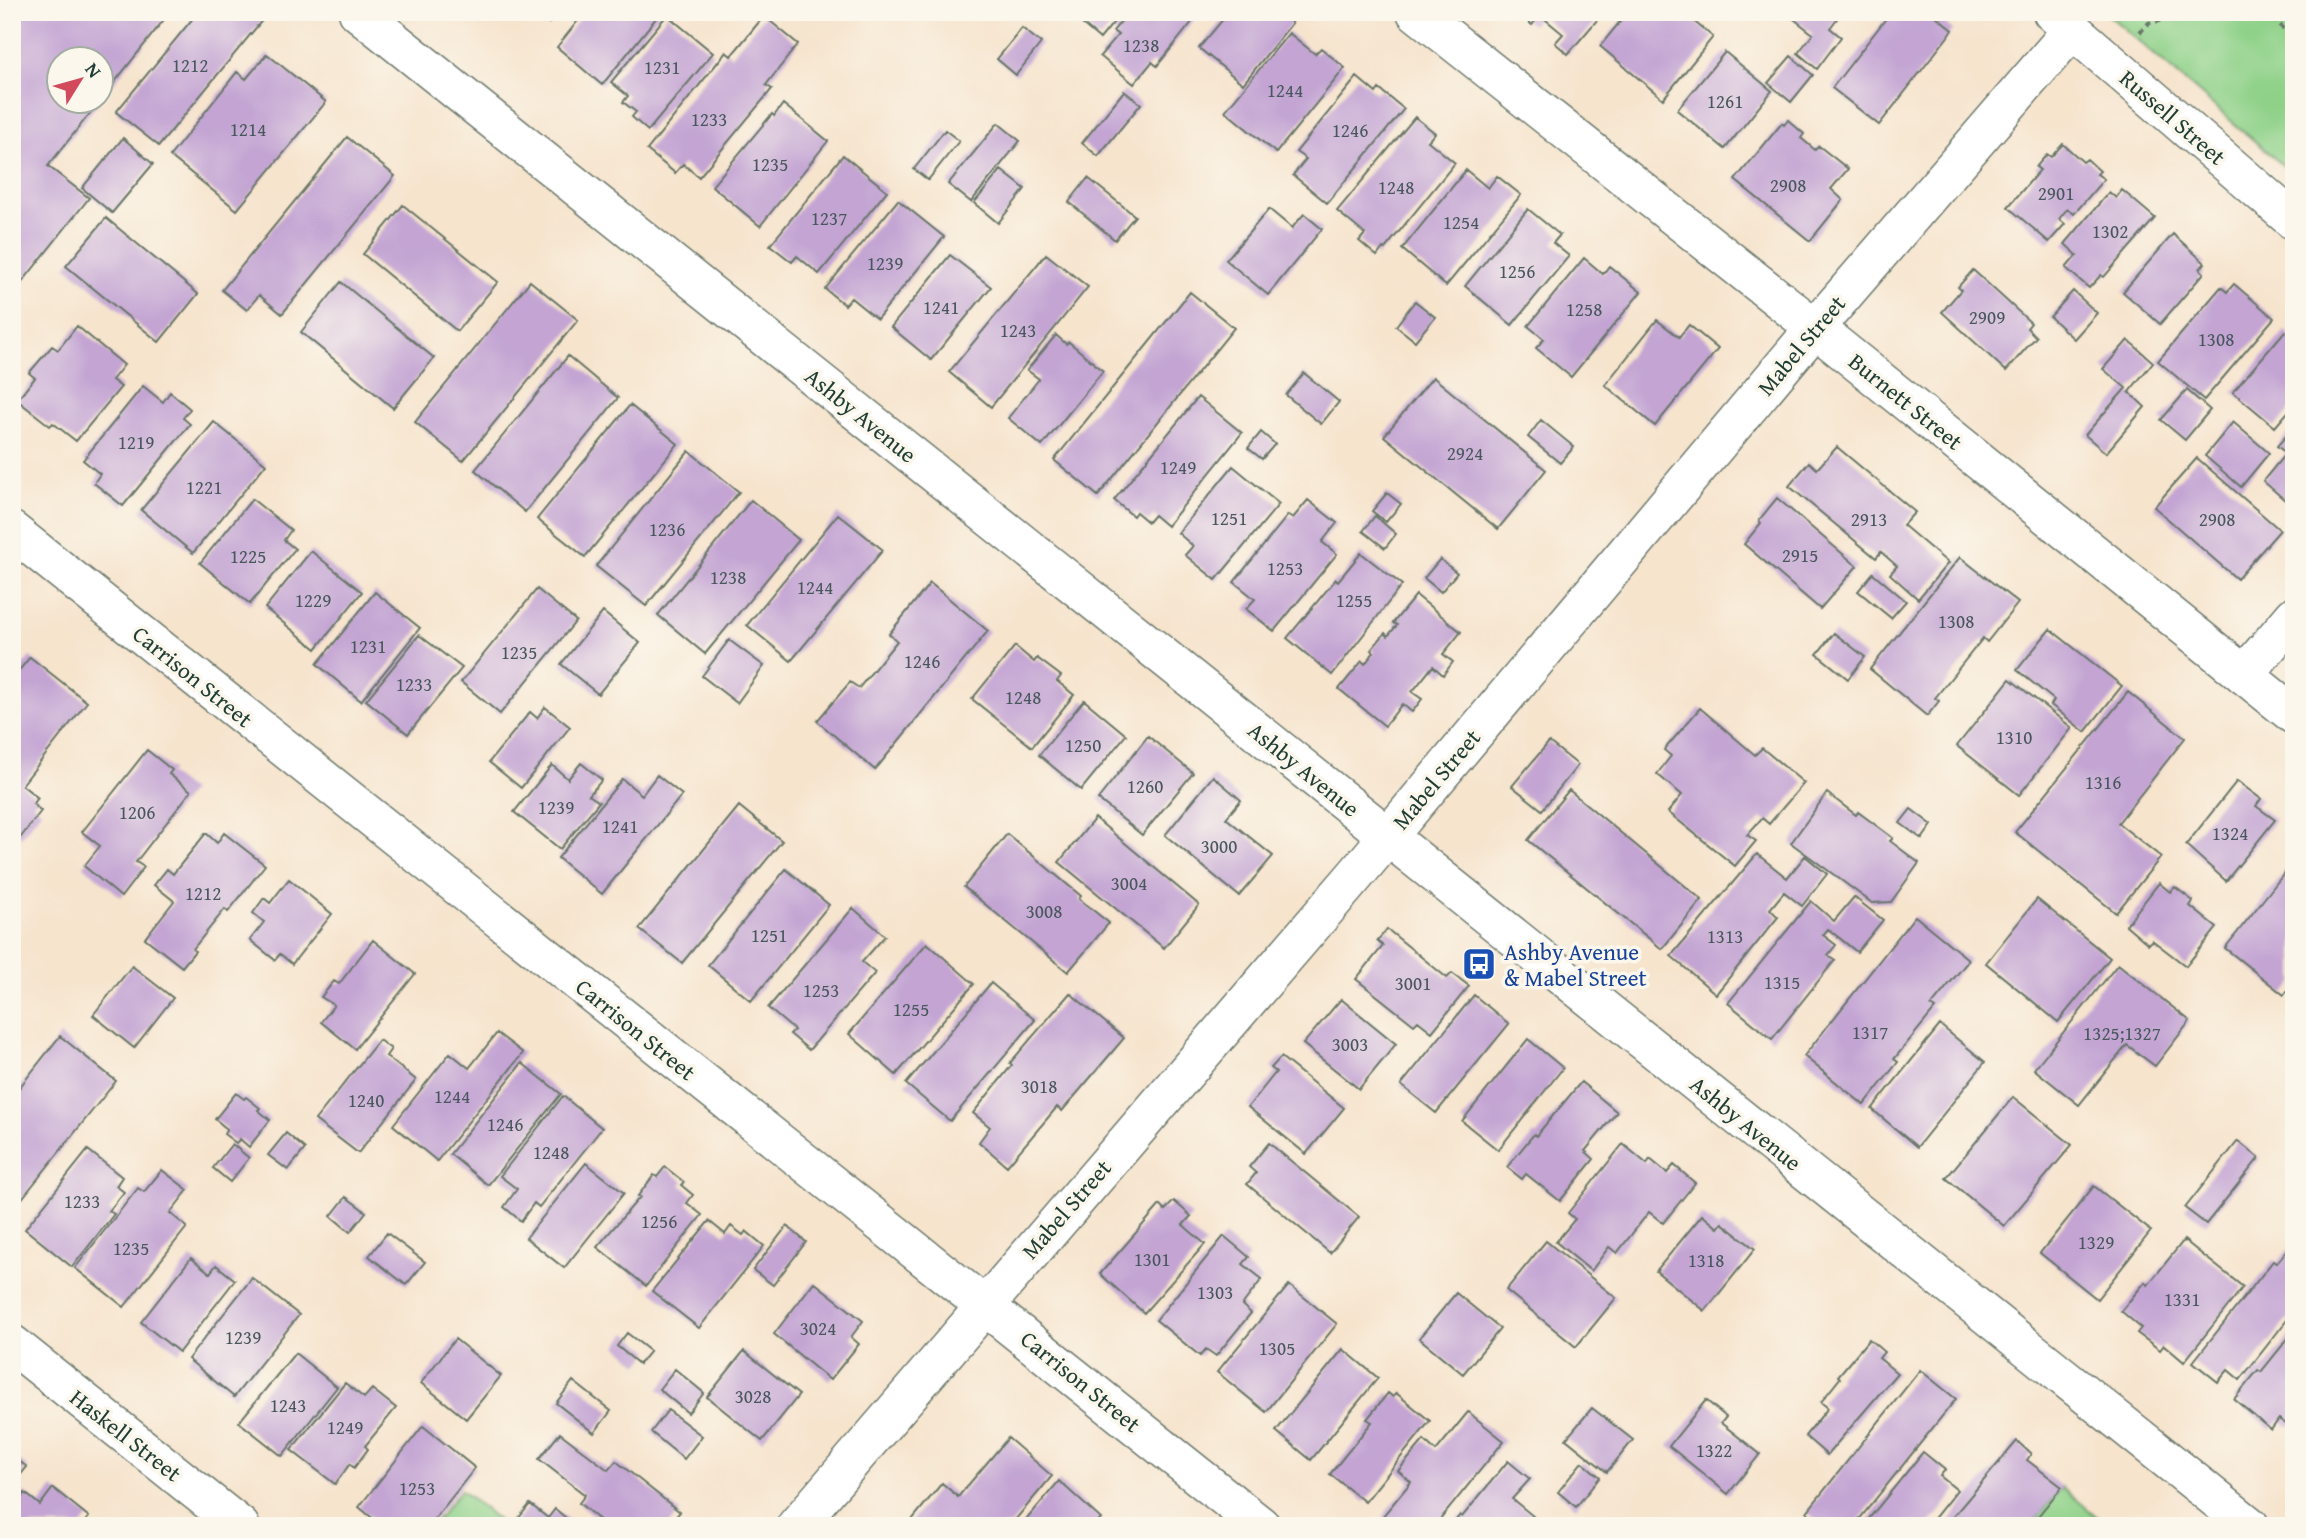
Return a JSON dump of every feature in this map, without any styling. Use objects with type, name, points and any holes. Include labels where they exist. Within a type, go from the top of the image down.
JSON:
[{"type":"street","name":"Ashby Avenue","points":[[358,12],[2250,1526]]},
{"type":"street","name":"Burnett Street","points":[[1416,12],[1815,328],[2294,715]]},
{"type":"street","name":"Mabel Street","points":[[796,1526],[1387,836],[1815,328],[2062,21]]},
{"type":"street","name":"Russell Street","points":[[2062,21],[2294,221]]},
{"type":"street","name":"Carrison Street","points":[[12,531],[1261,1526]]},
{"type":"street","points":[[2244,675],[2294,616]]},
{"type":"street","name":"Haskell Street","points":[[12,1344],[240,1526]]},
{"type":"path","points":[[2111,63],[2149,23],[2205,12]]},
{"type":"path","points":[[2265,12],[2294,38]]},
{"type":"green space","points":[[2105,12],[2294,12],[2294,175]]},
{"type":"green space","points":[[2062,1487],[2108,1526],[2030,1526]]},
{"type":"green space","points":[[461,1490],[505,1526],[432,1526]]},
{"type":"building","points":[[12,12],[170,12],[116,80],[116,46],[46,46],[46,116],[88,116],[48,166],[89,198],[12,295]]},
{"type":"building","points":[[198,12],[258,12],[264,18],[159,146],[116,112]]},
{"type":"building","points":[[535,12],[558,12],[549,23]]},
{"type":"building","points":[[585,12],[661,12],[602,85],[557,47]]},
{"type":"building","points":[[1076,12],[1122,12],[1100,39],[1073,16]]},
{"type":"building","points":[[1136,12],[1200,12],[1157,66],[1152,62],[1134,84],[1100,56],[1118,35],[1113,31],[1127,14],[1131,18]]},
{"type":"building","points":[[1229,12],[1280,12],[1292,23],[1243,84],[1199,48]]},
{"type":"building","points":[[1604,12],[1568,54],[1555,43],[1563,34],[1540,15],[1532,25],[1519,14]]},
{"type":"building","points":[[1628,12],[1674,12],[1682,19],[1686,15],[1713,37],[1663,99],[1600,46]]},
{"type":"building","points":[[1785,12],[1842,12],[1830,28],[1841,37],[1817,69],[1798,53],[1813,34]]},
{"type":"building","points":[[1891,12],[1931,12],[1953,30],[1879,125],[1832,88]]},
{"type":"building","points":[[667,15],[713,53],[648,131],[632,117],[636,112],[623,102],[628,96],[611,82]]},
{"type":"building","points":[[764,16],[798,44],[766,85],[772,89],[699,177],[683,164],[675,173],[647,150],[726,52],[731,56]]},
{"type":"building","points":[[1022,28],[1041,43],[1016,75],[997,59]]},
{"type":"building","points":[[1289,33],[1315,54],[1321,48],[1345,68],[1276,153],[1225,111]]},
{"type":"building","points":[[1725,52],[1772,91],[1725,149],[1677,110]]},
{"type":"building","points":[[267,54],[326,102],[237,210],[170,156],[237,72],[246,79]]},
{"type":"building","points":[[1791,56],[1813,75],[1791,102],[1768,83]]},
{"type":"building","points":[[1357,77],[1376,93],[1379,89],[1404,109],[1327,203],[1293,175],[1306,159],[1296,152]]},
{"type":"building","points":[[1124,91],[1141,104],[1098,156],[1082,143]]},
{"type":"building","points":[[783,104],[828,141],[760,226],[712,186]]},
{"type":"building","points":[[1415,117],[1435,133],[1428,141],[1455,163],[1377,256],[1359,241],[1365,234],[1337,211]]},
{"type":"building","points":[[1788,120],[1804,134],[1801,138],[1815,150],[1819,146],[1848,169],[1831,189],[1843,200],[1810,241],[1735,180],[1782,123],[1784,125]]},
{"type":"building","points":[[998,123],[1020,141],[971,202],[948,184]]},
{"type":"building","points":[[945,130],[959,141],[928,180],[914,169]]},
{"type":"building","points":[[347,137],[395,176],[282,314],[259,295],[247,310],[222,290]]},
{"type":"building","points":[[123,138],[153,164],[112,213],[82,188]]},
{"type":"building","points":[[2063,144],[2083,162],[2087,159],[2100,171],[2097,174],[2104,179],[2074,214],[2067,209],[2059,219],[2065,224],[2049,242],[2008,207],[2040,170],[2036,167],[2047,154],[2051,157]]},
{"type":"building","points":[[843,155],[887,191],[819,274],[797,256],[792,262],[770,245]]},
{"type":"building","points":[[1001,170],[1025,189],[998,223],[974,203]]},
{"type":"building","points":[[1466,170],[1488,188],[1497,176],[1521,195],[1446,286],[1402,249]]},
{"type":"building","points":[[1088,178],[1135,216],[1115,240],[1069,202]]},
{"type":"building","points":[[2122,190],[2155,218],[2104,277],[2101,275],[2089,288],[2066,268],[2077,255],[2065,244],[2109,192],[2116,198]]},
{"type":"building","points":[[898,200],[944,237],[877,319],[851,298],[845,305],[825,289]]},
{"type":"building","points":[[403,205],[498,282],[457,331],[363,254]]},
{"type":"building","points":[[1269,209],[1292,228],[1304,214],[1322,229],[1268,295],[1226,260]]},
{"type":"building","points":[[1528,209],[1560,235],[1553,243],[1569,256],[1512,325],[1465,286]]},
{"type":"building","points":[[106,218],[198,294],[159,342],[66,266]]},
{"type":"building","points":[[2173,234],[2205,263],[2200,269],[2204,273],[2160,324],[2123,292]]},
{"type":"building","points":[[1046,254],[1088,287],[991,407],[949,372]]},
{"type":"building","points":[[950,255],[991,287],[931,360],[891,327]]},
{"type":"building","points":[[1584,258],[1603,274],[1609,266],[1641,292],[1571,377],[1536,348],[1544,339],[1528,326]]},
{"type":"building","points":[[1973,270],[2031,323],[2027,328],[2036,337],[2006,371],[1942,312],[1961,290],[1958,287]]},
{"type":"building","points":[[530,281],[578,320],[463,461],[415,422]]},
{"type":"building","points":[[341,282],[434,358],[393,408],[301,332]]},
{"type":"building","points":[[2234,284],[2274,318],[2204,400],[2158,361],[2221,287],[2227,292]]},
{"type":"building","points":[[2073,291],[2097,313],[2074,339],[2050,317]]},
{"type":"building","points":[[1190,292],[1234,328],[1098,496],[1054,460]]},
{"type":"building","points":[[1415,301],[1435,317],[1415,341],[1396,326]]},
{"type":"building","points":[[1657,320],[1679,337],[1689,325],[1718,349],[1655,426],[1605,385]]},
{"type":"building","points":[[77,326],[124,365],[112,380],[121,387],[76,441],[53,423],[50,426],[17,400],[35,378],[29,373],[52,346],[58,350]]},
{"type":"building","points":[[2285,331],[2294,338],[2294,405],[2275,427],[2233,392]]},
{"type":"building","points":[[1056,335],[1066,344],[1069,342],[1103,371],[1042,446],[1008,418],[1039,379],[1027,370]]},
{"type":"building","points":[[2128,340],[2153,362],[2129,392],[2145,407],[2106,453],[2085,435],[2126,388],[2103,369]]},
{"type":"building","points":[[568,356],[618,398],[525,512],[475,470]]},
{"type":"building","points":[[1304,373],[1339,402],[1321,424],[1286,395]]},
{"type":"building","points":[[1433,377],[1546,470],[1498,529],[1384,436]]},
{"type":"building","points":[[143,386],[163,402],[170,392],[190,409],[183,418],[190,424],[123,506],[94,483],[100,474],[83,460]]},
{"type":"building","points":[[2187,390],[2210,410],[2185,440],[2161,420]]},
{"type":"building","points":[[1198,397],[1242,433],[1167,526],[1154,515],[1148,522],[1136,512],[1133,516],[1114,500]]},
{"type":"building","points":[[630,405],[678,444],[585,557],[537,519]]},
{"type":"building","points":[[1541,420],[1574,447],[1560,463],[1528,437]]},
{"type":"building","points":[[214,422],[266,464],[193,553],[141,510]]},
{"type":"building","points":[[2233,422],[2269,453],[2241,487],[2205,456]]},
{"type":"building","points":[[2294,427],[2294,508],[2263,481],[2286,453],[2277,446]]},
{"type":"building","points":[[1261,432],[1275,444],[1262,459],[1248,448]]},
{"type":"building","points":[[1837,447],[1915,512],[1903,525],[1948,563],[1918,599],[1890,574],[1897,566],[1881,552],[1876,558],[1789,486],[1809,462],[1817,469]]},
{"type":"building","points":[[689,451],[739,492],[646,606],[596,566]]},
{"type":"building","points":[[2197,458],[2280,530],[2237,579],[2154,507]]},
{"type":"building","points":[[1233,466],[1279,504],[1216,580],[1185,555],[1193,546],[1178,533]]},
{"type":"building","points":[[1387,493],[1401,504],[1386,522],[1372,511]]},
{"type":"building","points":[[1777,498],[1857,566],[1820,609],[1744,544]]},
{"type":"building","points":[[252,499],[291,530],[284,540],[295,549],[250,604],[200,563]]},
{"type":"building","points":[[751,500],[799,540],[705,654],[658,615]]},
{"type":"building","points":[[1308,500],[1337,523],[1322,542],[1337,554],[1274,631],[1246,609],[1255,599],[1234,582],[1288,515],[1293,518]]},
{"type":"building","points":[[838,514],[883,550],[791,661],[747,625]]},
{"type":"building","points":[[1375,516],[1396,534],[1385,548],[1363,531]]},
{"type":"building","points":[[311,551],[362,592],[316,649],[265,608]]},
{"type":"building","points":[[1361,553],[1402,585],[1332,675],[1287,638]]},
{"type":"building","points":[[1960,557],[2018,603],[1987,642],[1983,638],[1935,698],[1939,701],[1927,716],[1870,669]]},
{"type":"building","points":[[1440,559],[1457,573],[1441,592],[1424,578]]},
{"type":"building","points":[[1873,573],[1906,601],[1891,618],[1858,591]]},
{"type":"building","points":[[930,583],[988,631],[875,770],[817,721],[850,682],[859,688],[897,641],[889,634]]},
{"type":"building","points":[[537,589],[576,621],[500,714],[461,682]]},
{"type":"building","points":[[375,592],[420,628],[361,701],[317,664]]},
{"type":"building","points":[[1416,595],[1461,632],[1443,654],[1453,662],[1443,675],[1433,666],[1412,692],[1422,699],[1412,712],[1402,704],[1385,726],[1339,689],[1362,661],[1365,664],[1374,652],[1371,650],[1385,633],[1388,636],[1397,625],[1393,623]]},
{"type":"building","points":[[603,612],[640,643],[598,694],[561,664]]},
{"type":"building","points":[[2050,629],[2122,686],[2085,732],[2051,705],[2054,700],[2017,670]]},
{"type":"building","points":[[1834,633],[1865,657],[1848,679],[1817,654]]},
{"type":"building","points":[[419,635],[462,668],[408,734],[366,700]]},
{"type":"building","points":[[729,640],[764,666],[737,703],[702,676]]},
{"type":"building","points":[[1015,646],[1034,662],[1037,658],[1061,676],[1057,681],[1074,695],[1032,747],[972,699]]},
{"type":"building","points":[[30,657],[87,702],[22,785],[38,798],[33,804],[41,811],[21,837],[12,831],[12,679]]},
{"type":"building","points":[[2010,679],[2072,728],[2019,795],[1957,746]]},
{"type":"building","points":[[2128,692],[2185,738],[2118,823],[2161,857],[2116,913],[2015,832]]},
{"type":"building","points":[[1084,700],[1126,735],[1081,790],[1039,755]]},
{"type":"building","points":[[545,707],[570,727],[521,788],[489,762],[530,712],[537,718]]},
{"type":"building","points":[[1700,708],[1755,755],[1762,748],[1804,783],[1769,824],[1762,818],[1747,835],[1756,841],[1735,866],[1668,812],[1682,795],[1657,774],[1671,756],[1664,750]]},
{"type":"building","points":[[1148,736],[1193,773],[1142,835],[1098,799]]},
{"type":"building","points":[[1549,742],[1578,765],[1542,810],[1512,786]]},
{"type":"building","points":[[147,750],[172,770],[169,774],[191,791],[136,862],[144,867],[121,897],[84,866],[100,846],[82,832]]},
{"type":"building","points":[[581,763],[602,780],[589,795],[599,802],[560,849],[514,812],[552,765],[568,779]]},
{"type":"building","points":[[657,775],[682,795],[602,894],[558,858],[622,779],[642,795]]},
{"type":"building","points":[[1213,776],[1241,800],[1226,818],[1273,856],[1239,896],[1165,835]]},
{"type":"building","points":[[2237,781],[2261,799],[2256,806],[2275,820],[2226,881],[2186,845]]},
{"type":"building","points":[[1569,790],[1702,900],[1662,949],[1528,840]]},
{"type":"building","points":[[1827,793],[1893,838],[1890,841],[1919,863],[1891,902],[1872,903],[1791,843]]},
{"type":"building","points":[[739,806],[782,841],[682,963],[639,929]]},
{"type":"building","points":[[1911,809],[1932,825],[1922,839],[1900,823]]},
{"type":"building","points":[[1095,818],[1199,905],[1164,948],[1059,862]]},
{"type":"building","points":[[206,833],[217,843],[224,833],[265,865],[228,912],[225,909],[182,967],[145,938],[174,901],[154,885],[167,869],[173,874]]},
{"type":"building","points":[[1007,834],[1109,923],[1068,972],[964,887]]},
{"type":"building","points":[[1757,854],[1787,878],[1805,856],[1827,874],[1802,906],[1784,892],[1770,909],[1778,917],[1716,994],[1671,956]]},
{"type":"building","points":[[2294,861],[2294,982],[2284,995],[2225,948]]},
{"type":"building","points":[[786,869],[829,905],[751,1001],[708,965]]},
{"type":"building","points":[[289,879],[332,914],[292,964],[280,954],[275,960],[250,940],[264,922],[253,913],[264,898],[270,903]]},
{"type":"building","points":[[2159,883],[2170,892],[2175,887],[2193,901],[2190,906],[2217,928],[2186,966],[2152,940],[2148,944],[2126,925]]},
{"type":"building","points":[[1854,897],[1883,920],[1857,952],[1828,929],[1823,935],[1836,945],[1828,955],[1835,960],[1772,1039],[1728,1003],[1811,901],[1834,921]]},
{"type":"building","points":[[2037,899],[2110,958],[2058,1022],[1986,963]]},
{"type":"building","points":[[853,908],[885,936],[862,962],[875,973],[809,1050],[790,1034],[794,1030],[768,1008]]},
{"type":"building","points":[[1915,916],[1969,960],[1931,1006],[1935,1009],[1894,1059],[1898,1062],[1864,1105],[1804,1056]]},
{"type":"building","points":[[1387,929],[1447,978],[1452,973],[1469,986],[1432,1032],[1418,1021],[1414,1025],[1356,979],[1383,946],[1377,941]]},
{"type":"building","points":[[373,940],[415,974],[355,1049],[321,1022],[334,1005],[321,997],[334,981],[339,984]]},
{"type":"building","points":[[927,943],[974,984],[896,1075],[849,1034]]},
{"type":"building","points":[[2118,964],[2190,1021],[2155,1066],[2127,1045],[2079,1105],[2034,1069]]},
{"type":"building","points":[[132,966],[173,998],[134,1048],[93,1015]]},
{"type":"building","points":[[991,983],[1035,1020],[950,1121],[906,1084]]},
{"type":"building","points":[[1070,993],[1124,1038],[1062,1111],[1057,1107],[1007,1166],[979,1142],[990,1127],[973,1113],[1012,1065],[1010,1063]]},
{"type":"building","points":[[1474,995],[1509,1024],[1436,1113],[1401,1085]]},
{"type":"building","points":[[1341,999],[1396,1044],[1359,1089],[1303,1044]]},
{"type":"building","points":[[1940,1025],[1985,1062],[1917,1147],[1872,1109]]},
{"type":"building","points":[[497,1033],[523,1053],[437,1161],[393,1125],[450,1053],[469,1068]]},
{"type":"building","points":[[60,1036],[116,1081],[12,1211],[12,1097]]},
{"type":"building","points":[[1528,1039],[1563,1068],[1498,1150],[1462,1121]]},
{"type":"building","points":[[379,1040],[391,1049],[386,1056],[416,1080],[358,1153],[315,1120]]},
{"type":"building","points":[[1281,1057],[1344,1108],[1306,1154],[1248,1107],[1276,1072],[1271,1068]]},
{"type":"building","points":[[522,1063],[561,1094],[488,1185],[450,1154]]},
{"type":"building","points":[[1581,1082],[1617,1112],[1585,1151],[1594,1159],[1560,1201],[1526,1174],[1522,1179],[1507,1167]]},
{"type":"building","points":[[236,1093],[260,1108],[258,1110],[270,1120],[249,1147],[240,1139],[236,1143],[224,1134],[227,1129],[215,1119]]},
{"type":"building","points":[[563,1096],[602,1128],[539,1207],[534,1203],[521,1221],[504,1207],[517,1189],[500,1176]]},
{"type":"building","points":[[2013,1097],[2072,1145],[2004,1226],[1946,1178]]},
{"type":"building","points":[[286,1133],[305,1149],[288,1170],[268,1155]]},
{"type":"building","points":[[2238,1141],[2259,1158],[2206,1224],[2185,1208]]},
{"type":"building","points":[[1269,1143],[1359,1217],[1330,1253],[1247,1184],[1256,1173],[1249,1167]]},
{"type":"building","points":[[232,1144],[249,1158],[230,1182],[213,1168]]},
{"type":"building","points":[[1623,1144],[1647,1164],[1650,1159],[1667,1173],[1674,1165],[1695,1183],[1663,1223],[1649,1212],[1617,1253],[1609,1247],[1591,1271],[1556,1242],[1575,1219],[1568,1213]]},
{"type":"building","points":[[88,1150],[122,1177],[116,1186],[124,1192],[109,1211],[114,1214],[72,1267],[25,1229]]},
{"type":"building","points":[[586,1163],[624,1193],[564,1268],[526,1238]]},
{"type":"building","points":[[665,1167],[684,1182],[681,1185],[693,1195],[687,1203],[702,1215],[646,1286],[597,1247],[640,1197],[638,1196],[654,1175],[657,1177]]},
{"type":"building","points":[[162,1170],[188,1190],[170,1213],[187,1227],[124,1307],[75,1268],[138,1188],[144,1192]]},
{"type":"building","points":[[2094,1186],[2151,1231],[2097,1299],[2040,1253]]},
{"type":"building","points":[[346,1197],[366,1212],[350,1232],[331,1216]]},
{"type":"building","points":[[1174,1201],[1191,1216],[1183,1225],[1205,1244],[1144,1313],[1100,1274],[1160,1205],[1165,1210]]},
{"type":"building","points":[[1702,1215],[1718,1228],[1722,1223],[1755,1249],[1705,1311],[1656,1271]]},
{"type":"building","points":[[709,1221],[725,1234],[731,1226],[743,1235],[746,1231],[764,1246],[699,1328],[652,1291]]},
{"type":"building","points":[[787,1226],[806,1242],[773,1285],[753,1270]]},
{"type":"building","points":[[387,1233],[425,1262],[406,1285],[369,1256]]},
{"type":"building","points":[[1224,1236],[1249,1257],[1243,1264],[1262,1279],[1242,1305],[1251,1313],[1216,1356],[1206,1349],[1200,1356],[1156,1320]]},
{"type":"building","points":[[2184,1240],[2243,1287],[2184,1362],[2164,1345],[2160,1350],[2137,1333],[2141,1328],[2121,1311],[2145,1282],[2148,1285]]},
{"type":"building","points":[[1546,1241],[1616,1298],[1576,1347],[1506,1290]]},
{"type":"building","points":[[2290,1247],[2294,1250],[2294,1311],[2240,1380],[2228,1370],[2218,1382],[2193,1362],[2273,1261],[2277,1263]]},
{"type":"building","points":[[191,1258],[210,1273],[216,1265],[235,1280],[179,1352],[141,1322]]},
{"type":"building","points":[[252,1278],[299,1315],[234,1397],[188,1359]]},
{"type":"building","points":[[814,1282],[863,1321],[851,1337],[859,1344],[830,1380],[774,1334]]},
{"type":"building","points":[[1289,1285],[1337,1324],[1266,1412],[1217,1372]]},
{"type":"building","points":[[1456,1293],[1500,1329],[1463,1374],[1419,1338]]},
{"type":"building","points":[[2294,1331],[2294,1423],[2290,1427],[2279,1419],[2271,1430],[2234,1399],[2258,1370],[2261,1372]]},
{"type":"building","points":[[627,1333],[650,1351],[639,1364],[617,1346]]},
{"type":"building","points":[[455,1339],[501,1376],[466,1419],[421,1383]]},
{"type":"building","points":[[1869,1339],[1884,1352],[1879,1358],[1897,1373],[1827,1455],[1805,1436],[1828,1408],[1821,1402],[1840,1378],[1838,1376]]},
{"type":"building","points":[[1343,1349],[1378,1378],[1311,1460],[1276,1431]]},
{"type":"building","points":[[744,1351],[799,1395],[762,1441],[707,1397]]},
{"type":"building","points":[[295,1353],[337,1387],[282,1456],[239,1422]]},
{"type":"building","points":[[675,1369],[704,1393],[688,1413],[659,1389]]},
{"type":"building","points":[[1920,1370],[1956,1399],[1854,1526],[1823,1526],[1807,1512]]},
{"type":"building","points":[[573,1381],[611,1411],[594,1433],[556,1403]]},
{"type":"building","points":[[345,1383],[364,1398],[372,1389],[396,1408],[365,1446],[368,1449],[354,1468],[350,1464],[335,1484],[291,1450]]},
{"type":"building","points":[[1388,1393],[1393,1397],[1396,1393],[1430,1421],[1365,1502],[1330,1474],[1372,1422],[1367,1419]]},
{"type":"building","points":[[1706,1400],[1726,1417],[1721,1423],[1760,1454],[1728,1494],[1669,1446]]},
{"type":"building","points":[[1592,1408],[1633,1440],[1607,1472],[1566,1439]]},
{"type":"building","points":[[668,1410],[702,1436],[684,1459],[651,1432]]},
{"type":"building","points":[[1468,1412],[1504,1441],[1435,1526],[1394,1526],[1382,1517],[1411,1482],[1398,1471],[1424,1440],[1436,1451]]},
{"type":"building","points":[[423,1426],[475,1468],[429,1526],[382,1526],[359,1507]]},
{"type":"building","points":[[560,1433],[608,1470],[616,1461],[680,1512],[668,1526],[607,1526],[579,1503],[585,1495],[539,1459]]},
{"type":"building","points":[[1008,1438],[1052,1476],[1010,1526],[907,1526],[942,1483],[958,1497]]},
{"type":"building","points":[[2017,1441],[2031,1454],[2027,1460],[2062,1487],[2030,1526],[1945,1526]]},
{"type":"building","points":[[1923,1452],[1945,1470],[1940,1476],[1957,1490],[1928,1526],[1863,1526]]},
{"type":"building","points":[[12,1456],[27,1467],[12,1485]]},
{"type":"building","points":[[1508,1461],[1530,1479],[1512,1499],[1533,1516],[1526,1524],[1528,1526],[1451,1526],[1460,1515],[1462,1517]]},
{"type":"building","points":[[1582,1462],[1600,1477],[1576,1507],[1558,1492]]},
{"type":"building","points":[[1059,1481],[1101,1519],[1095,1526],[1021,1526]]},
{"type":"building","points":[[53,1488],[89,1517],[82,1526],[12,1526],[12,1509],[25,1493],[40,1505]]},
{"type":"building","points":[[530,1504],[548,1518],[555,1509],[576,1526],[514,1524]]},
{"type":"place","name":"Ashby Avenue & Mabel Street","points":[[1479,964]]}]
